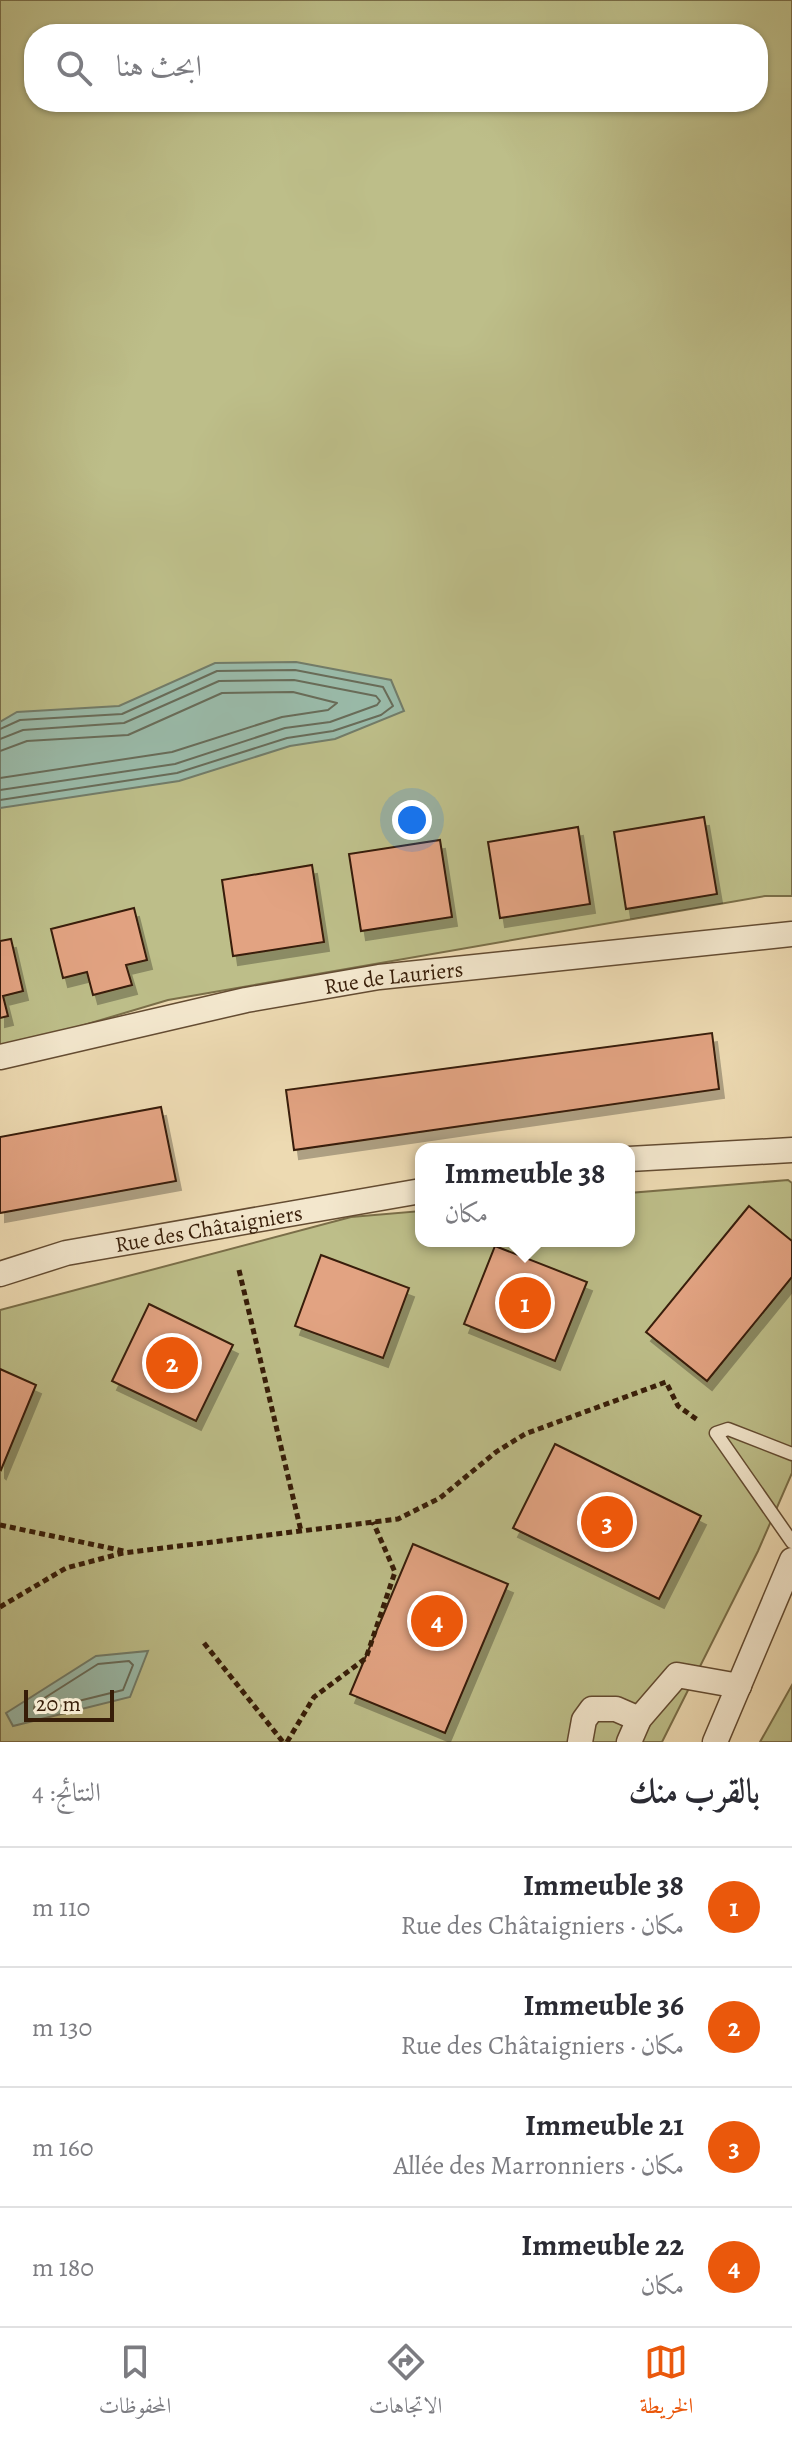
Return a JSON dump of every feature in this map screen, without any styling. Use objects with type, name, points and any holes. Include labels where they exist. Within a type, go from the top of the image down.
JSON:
[{"type":"street","name":"Rue de Lauriers","points":[[0,1057],[246,1000],[379,977],[792,934]]},
{"type":"street","points":[[635,1159],[790,1152]]},
{"type":"street","name":"Rue des Châtaigniers","points":[[0,1274],[66,1253],[415,1192]]},
{"type":"street","points":[[715,1742],[792,1560]]},
{"type":"street","points":[[629,1742],[639,1719],[677,1675],[739,1686]]},
{"type":"street","points":[[580,1742],[584,1720],[592,1709],[616,1709],[639,1719]]},
{"type":"lane","points":[[792,1454],[728,1429],[716,1433],[792,1542]]},
{"type":"path","points":[[239,1270],[301,1531]]},
{"type":"path","points":[[0,1607],[66,1568],[130,1552],[398,1519],[423,1509],[496,1452],[525,1434],[666,1382],[678,1406],[716,1433]]},
{"type":"path","points":[[204,1643],[285,1742],[314,1697],[366,1658],[395,1572],[373,1522]]},
{"type":"path","points":[[0,1525],[130,1552]]},
{"type":"green space","points":[[0,0],[792,0],[792,896],[765,896],[168,1000],[0,1050]]},
{"type":"green space","points":[[788,1180],[792,1183],[792,1473],[758,1551],[662,1742],[0,1742],[0,1310],[351,1217],[415,1212],[415,1247],[635,1247],[635,1193]]},
{"type":"green space","points":[[792,1685],[792,1742],[760,1742]]},
{"type":"water","points":[[296,662],[391,680],[404,711],[335,739],[290,746],[179,781],[0,808],[0,722],[17,712],[119,706],[215,663]]},
{"type":"water","points":[[148,1651],[130,1697],[13,1726],[6,1713],[96,1656]]},
{"type":"building","points":[[704,817],[717,894],[626,909],[614,832]]},
{"type":"building","points":[[578,827],[590,904],[500,918],[488,842]]},
{"type":"building","points":[[440,840],[452,917],[361,931],[349,854]]},
{"type":"building","points":[[312,865],[324,942],[233,956],[222,880]]},
{"type":"building","points":[[134,908],[147,960],[126,965],[132,985],[93,995],[87,972],[63,978],[51,929]]},
{"type":"building","points":[[11,939],[23,991],[3,996],[8,1016],[0,1018],[0,941]]},
{"type":"building","points":[[712,1033],[719,1089],[294,1150],[286,1090]]},
{"type":"building","points":[[161,1107],[176,1181],[0,1213],[0,1137]]},
{"type":"building","points":[[749,1206],[792,1241],[792,1277],[707,1381],[646,1332]]},
{"type":"building","points":[[495,1247],[587,1282],[555,1361],[464,1324]]},
{"type":"building","points":[[321,1255],[409,1288],[383,1358],[295,1326]]},
{"type":"building","points":[[149,1304],[233,1345],[196,1421],[112,1381]]},
{"type":"building","points":[[0,1369],[36,1385],[1,1470],[0,1469]]},
{"type":"building","points":[[555,1444],[701,1516],[659,1599],[513,1528]]},
{"type":"building","points":[[413,1544],[508,1584],[445,1733],[350,1694]]},
{"type":"place","name":"Immeuble 38","points":[[525,1303]]},
{"type":"place","name":"Immeuble 36","points":[[172,1363]]},
{"type":"place","name":"Immeuble 21","points":[[607,1522]]},
{"type":"place","name":"Immeuble 22","points":[[437,1621]]}]
